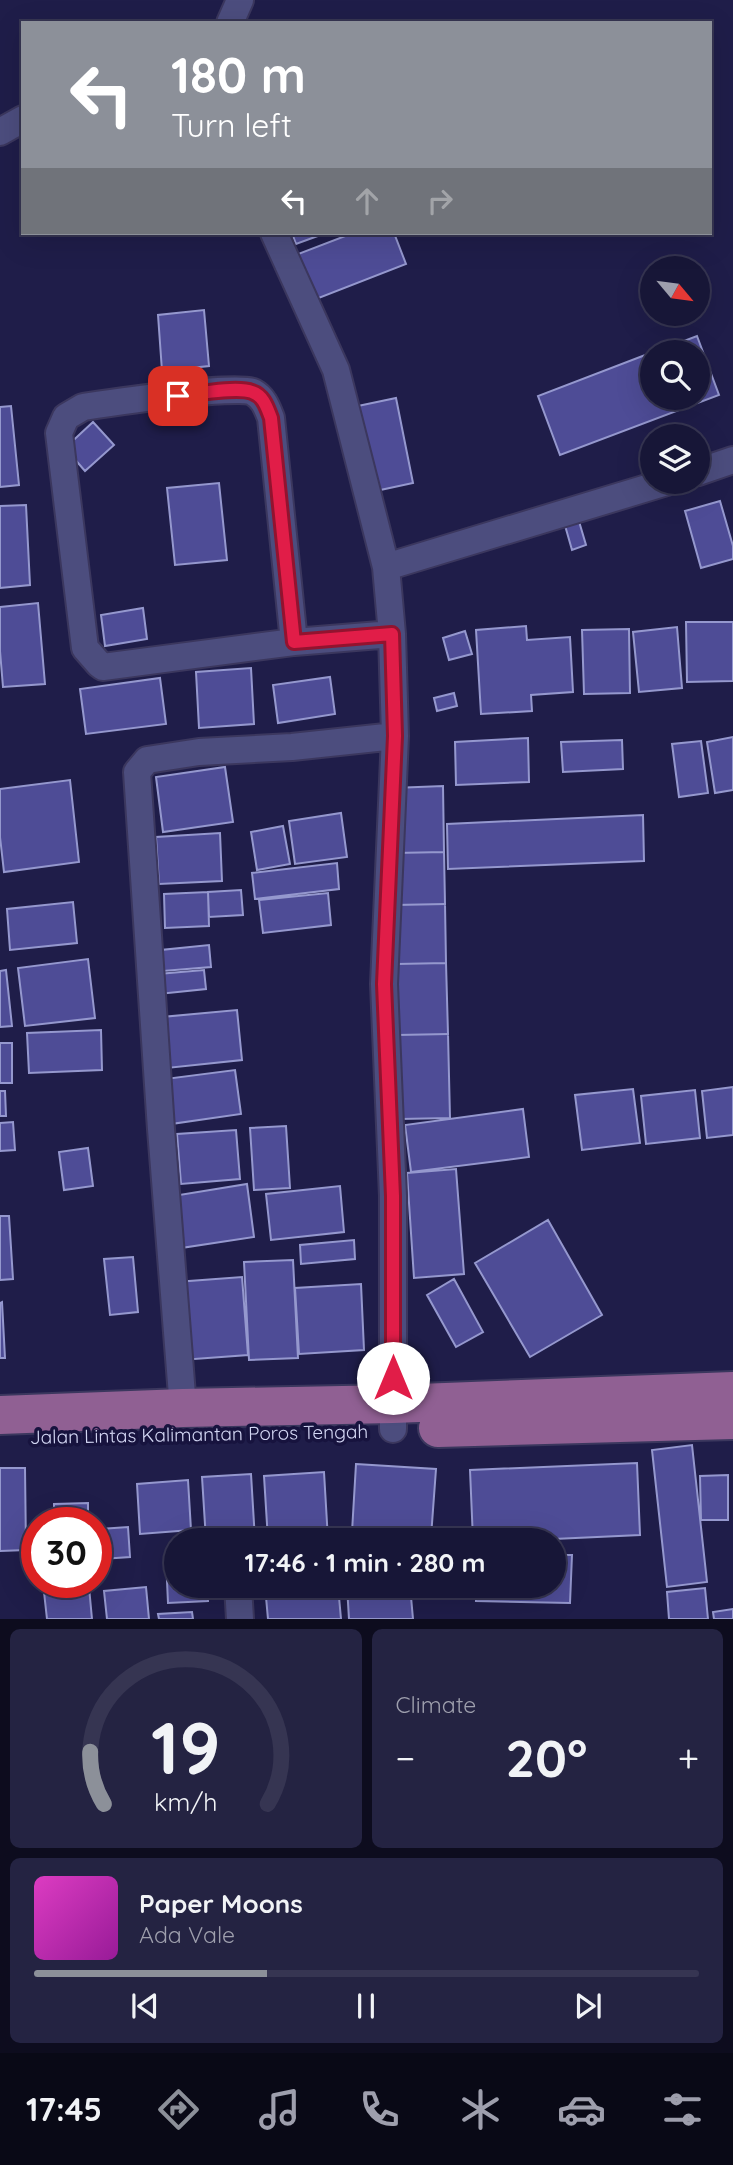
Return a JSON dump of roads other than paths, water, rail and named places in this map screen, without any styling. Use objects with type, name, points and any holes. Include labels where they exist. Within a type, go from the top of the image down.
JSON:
[{"type":"main road","name":"Jalan Lintas Kalimantan Poros Tengah","points":[[0,1439],[393,1417],[733,1391]]},
{"type":"main road","name":"Jalan Lintas Kalimantan Poros Tengah","points":[[0,1415],[183,1408],[393,1417],[733,1420]]},
{"type":"street","points":[[231,21],[240,0]]},
{"type":"street","points":[[0,132],[21,120]]},
{"type":"street","points":[[275,235],[336,370],[386,566],[392,634],[395,736],[384,984],[393,1196],[393,1417]]},
{"type":"street","points":[[294,642],[271,418],[264,401],[251,391],[226,390],[83,407],[66,417],[59,433],[85,648],[103,667],[294,642],[392,634]]},
{"type":"street","points":[[710,468],[733,460]]},
{"type":"street","points":[[386,566],[640,490]]},
{"type":"street","points":[[183,1408],[136,772],[147,760],[199,752],[292,747],[395,736]]},
{"type":"street","points":[[239,1598],[240,1619]]}]
